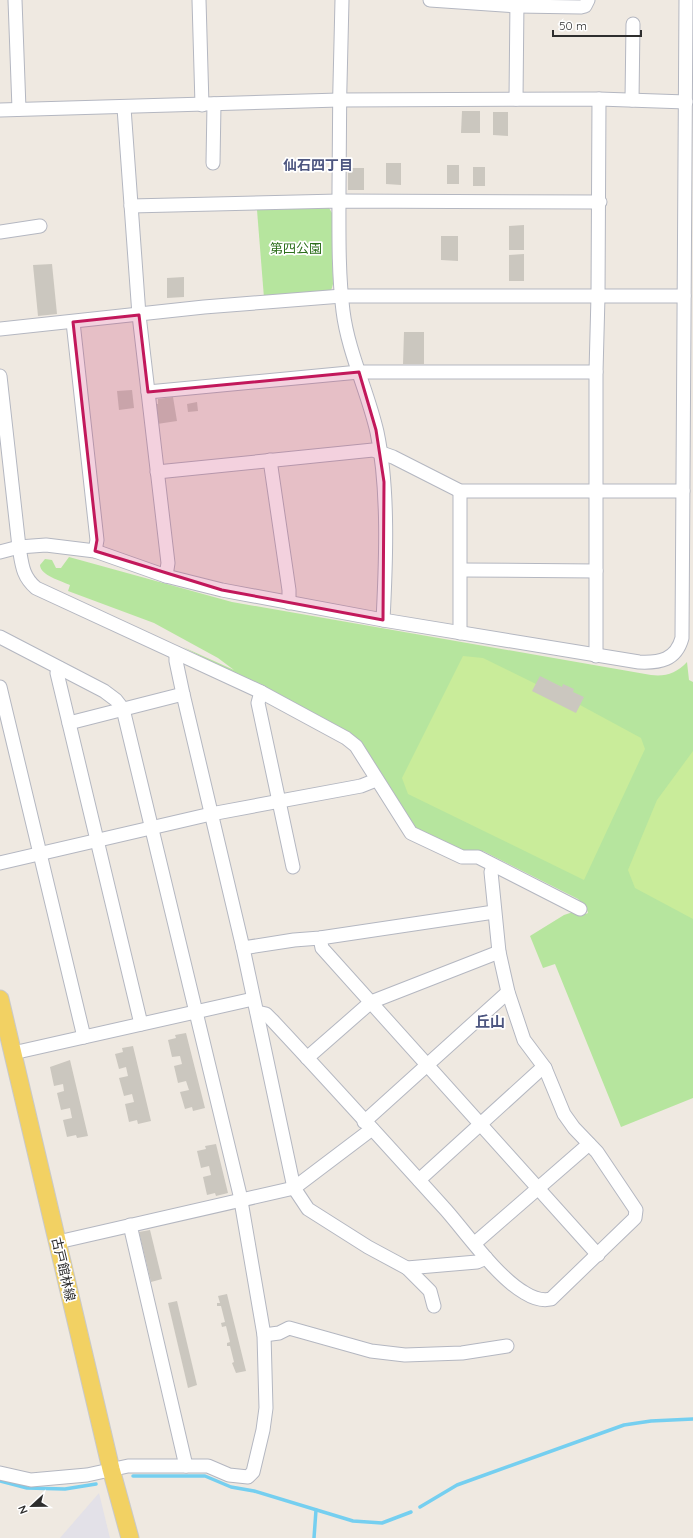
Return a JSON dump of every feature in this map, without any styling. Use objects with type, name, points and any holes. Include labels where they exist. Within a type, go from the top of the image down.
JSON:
[{"type":"main road","name":"古戸館林線","points":[[1,1006],[8,1048],[58,1242],[111,1469],[130,1538]]},
{"type":"street","points":[[15,0],[19,109]]},
{"type":"street","points":[[199,0],[213,163]]},
{"type":"street","points":[[342,0],[339,100],[339,201],[342,296],[349,338],[381,452],[384,482],[383,620]]},
{"type":"street","points":[[430,0],[580,7],[584,6],[588,0]]},
{"type":"street","points":[[0,552],[19,547],[46,545],[95,551],[166,576],[222,590],[383,620],[596,656],[653,663],[667,659],[677,651],[682,638],[686,0]]},
{"type":"street","points":[[516,99],[517,3]]},
{"type":"street","points":[[632,100],[633,24]]},
{"type":"street","points":[[0,110],[124,108],[339,100],[516,99],[686,102]]},
{"type":"street","points":[[596,656],[595,491],[600,202],[600,100]]},
{"type":"street","points":[[124,108],[139,315],[168,563],[166,576]]},
{"type":"street","points":[[131,206],[339,201],[600,202]]},
{"type":"street","points":[[0,232],[40,226]]},
{"type":"street","points":[[0,328],[73,322],[204,307],[342,296],[684,296]]},
{"type":"street","points":[[73,322],[97,540],[95,551]]},
{"type":"street","points":[[148,392],[359,372],[596,372]]},
{"type":"street","points":[[0,376],[19,547],[24,574],[28,582],[36,588],[261,692],[310,717],[353,742],[411,833],[462,857],[478,857],[493,866],[580,908]]},
{"type":"street","points":[[157,472],[373,450],[381,452],[460,491],[683,492]]},
{"type":"street","points":[[270,460],[289,590],[289,603]]},
{"type":"street","points":[[460,491],[460,633]]},
{"type":"street","points":[[461,570],[596,571]]},
{"type":"street","points":[[0,637],[104,691],[116,700],[124,709],[241,1200],[264,1335],[266,1408],[263,1430],[253,1472],[248,1478],[229,1476],[208,1466],[128,1466],[87,1474],[31,1480],[0,1473]]},
{"type":"street","points":[[176,653],[176,661],[183,694],[243,948],[294,1188],[308,1209],[368,1247],[407,1268],[430,1291],[434,1306]]},
{"type":"street","points":[[59,668],[57,673],[141,1024]]},
{"type":"street","points":[[0,687],[84,1037]]},
{"type":"street","points":[[261,692],[258,703],[293,867]]},
{"type":"street","points":[[69,722],[183,694]]},
{"type":"street","points":[[0,864],[152,827],[211,814],[361,786],[376,780]]},
{"type":"street","points":[[8,1048],[84,1037],[196,1012],[255,1005],[266,1014],[419,1180],[476,1244],[486,1258],[525,1293],[544,1301],[551,1299],[635,1218],[636,1210],[597,1152],[574,1128],[564,1114],[545,1068],[524,1040],[508,992],[499,952],[491,872],[493,866]]},
{"type":"street","points":[[243,948],[494,912]]},
{"type":"street","points":[[320,938],[322,948],[426,1066],[481,1124],[598,1255]]},
{"type":"street","points":[[307,1058],[371,1002],[499,952]]},
{"type":"street","points":[[58,1242],[294,1188],[368,1126],[426,1066],[508,992]]},
{"type":"street","points":[[419,1180],[545,1068]]},
{"type":"street","points":[[476,1244],[538,1187],[588,1144]]},
{"type":"street","points":[[130,1225],[186,1466]]},
{"type":"street","points":[[407,1268],[477,1262],[486,1258]]},
{"type":"street","points":[[264,1335],[279,1333],[289,1328],[371,1351],[405,1355],[456,1354],[507,1346]]},
{"type":"highlighted area","points":[[139,315],[148,392],[359,372],[376,430],[384,482],[383,620],[222,590],[95,551],[97,540],[73,322]]},
{"type":"shaded area","points":[[99,1493],[110,1538],[60,1538]]},
{"type":"green space","name":"第四公園","points":[[329,208],[332,213],[333,284],[331,291],[264,298],[257,210]]},
{"type":"green space","points":[[69,557],[232,602],[651,675],[666,675],[679,669],[687,662],[689,680],[693,682],[693,1098],[621,1127],[555,964],[543,968],[530,936],[564,915],[576,911],[580,916],[588,913],[586,907],[578,899],[483,851],[464,851],[415,829],[359,741],[183,647],[234,670],[218,658],[154,623],[68,591],[70,585],[47,575],[41,569],[40,565],[45,559],[52,560],[56,568],[61,568]]},
{"type":"green space","points":[[463,656],[483,658],[536,684],[533,691],[576,712],[580,705],[641,738],[645,749],[584,880],[408,794],[402,778]]},
{"type":"green space","points":[[693,751],[693,919],[635,888],[628,870],[657,800]]},
{"type":"building","points":[[462,111],[480,111],[480,133],[461,133]]},
{"type":"building","points":[[493,112],[508,112],[508,136],[493,135]]},
{"type":"building","points":[[386,163],[401,163],[401,185],[386,184]]},
{"type":"building","points":[[447,165],[459,165],[459,184],[447,184]]},
{"type":"building","points":[[473,167],[485,167],[485,186],[473,186]]},
{"type":"building","points":[[348,168],[364,168],[364,190],[348,190]]},
{"type":"building","points":[[524,225],[524,250],[509,250],[509,226]]},
{"type":"building","points":[[441,236],[458,236],[458,261],[441,260]]},
{"type":"building","points":[[524,254],[524,281],[509,281],[509,255]]},
{"type":"building","points":[[52,264],[57,314],[38,316],[33,265]]},
{"type":"building","points":[[184,277],[184,297],[167,298],[167,278]]},
{"type":"building","points":[[404,332],[424,332],[424,364],[403,364]]},
{"type":"building","points":[[132,390],[134,408],[119,410],[117,391]]},
{"type":"building","points":[[173,397],[177,421],[157,424],[154,404],[158,404],[158,399]]},
{"type":"building","points":[[197,402],[198,411],[188,412],[187,404]]},
{"type":"building","points":[[540,676],[562,687],[563,684],[574,689],[573,692],[584,697],[576,713],[532,691]]},
{"type":"building","points":[[186,1033],[205,1108],[193,1111],[192,1107],[185,1109],[180,1092],[189,1090],[186,1081],[178,1083],[174,1066],[182,1064],[180,1056],[172,1057],[168,1040],[176,1038],[175,1035]]},
{"type":"building","points":[[133,1046],[151,1121],[138,1124],[137,1120],[129,1122],[125,1104],[134,1102],[132,1094],[124,1096],[119,1078],[128,1076],[126,1067],[119,1069],[115,1054],[123,1052],[122,1048]]},
{"type":"building","points":[[70,1060],[88,1136],[77,1138],[76,1135],[67,1137],[63,1120],[72,1118],[70,1108],[61,1110],[57,1093],[64,1091],[63,1084],[54,1086],[50,1067]]},
{"type":"building","points":[[216,1144],[228,1193],[216,1196],[215,1193],[207,1195],[203,1177],[211,1175],[209,1166],[201,1168],[197,1151],[206,1149],[205,1146]]},
{"type":"building","points":[[150,1230],[162,1279],[151,1282],[139,1232]]},
{"type":"building","points":[[227,1294],[246,1371],[236,1373],[232,1363],[234,1362],[230,1346],[227,1346],[227,1343],[230,1342],[226,1326],[222,1327],[221,1323],[225,1322],[221,1306],[217,1306],[217,1303],[220,1303],[218,1296]]},
{"type":"building","points":[[177,1301],[197,1385],[188,1388],[168,1303]]},
{"type":"waterway","points":[[420,1507],[457,1485],[624,1425],[651,1421],[693,1419]]},
{"type":"waterway","points":[[133,1476],[205,1476],[231,1487],[254,1491],[353,1521],[382,1523],[411,1512]]},
{"type":"waterway","points":[[0,1481],[27,1488],[65,1489],[96,1484]]},
{"type":"waterway","points":[[314,1538],[316,1510]]},
{"type":"district","name":"仙石四丁目","points":[[318,165]]},
{"type":"district","name":"丘山","points":[[490,1021]]}]
